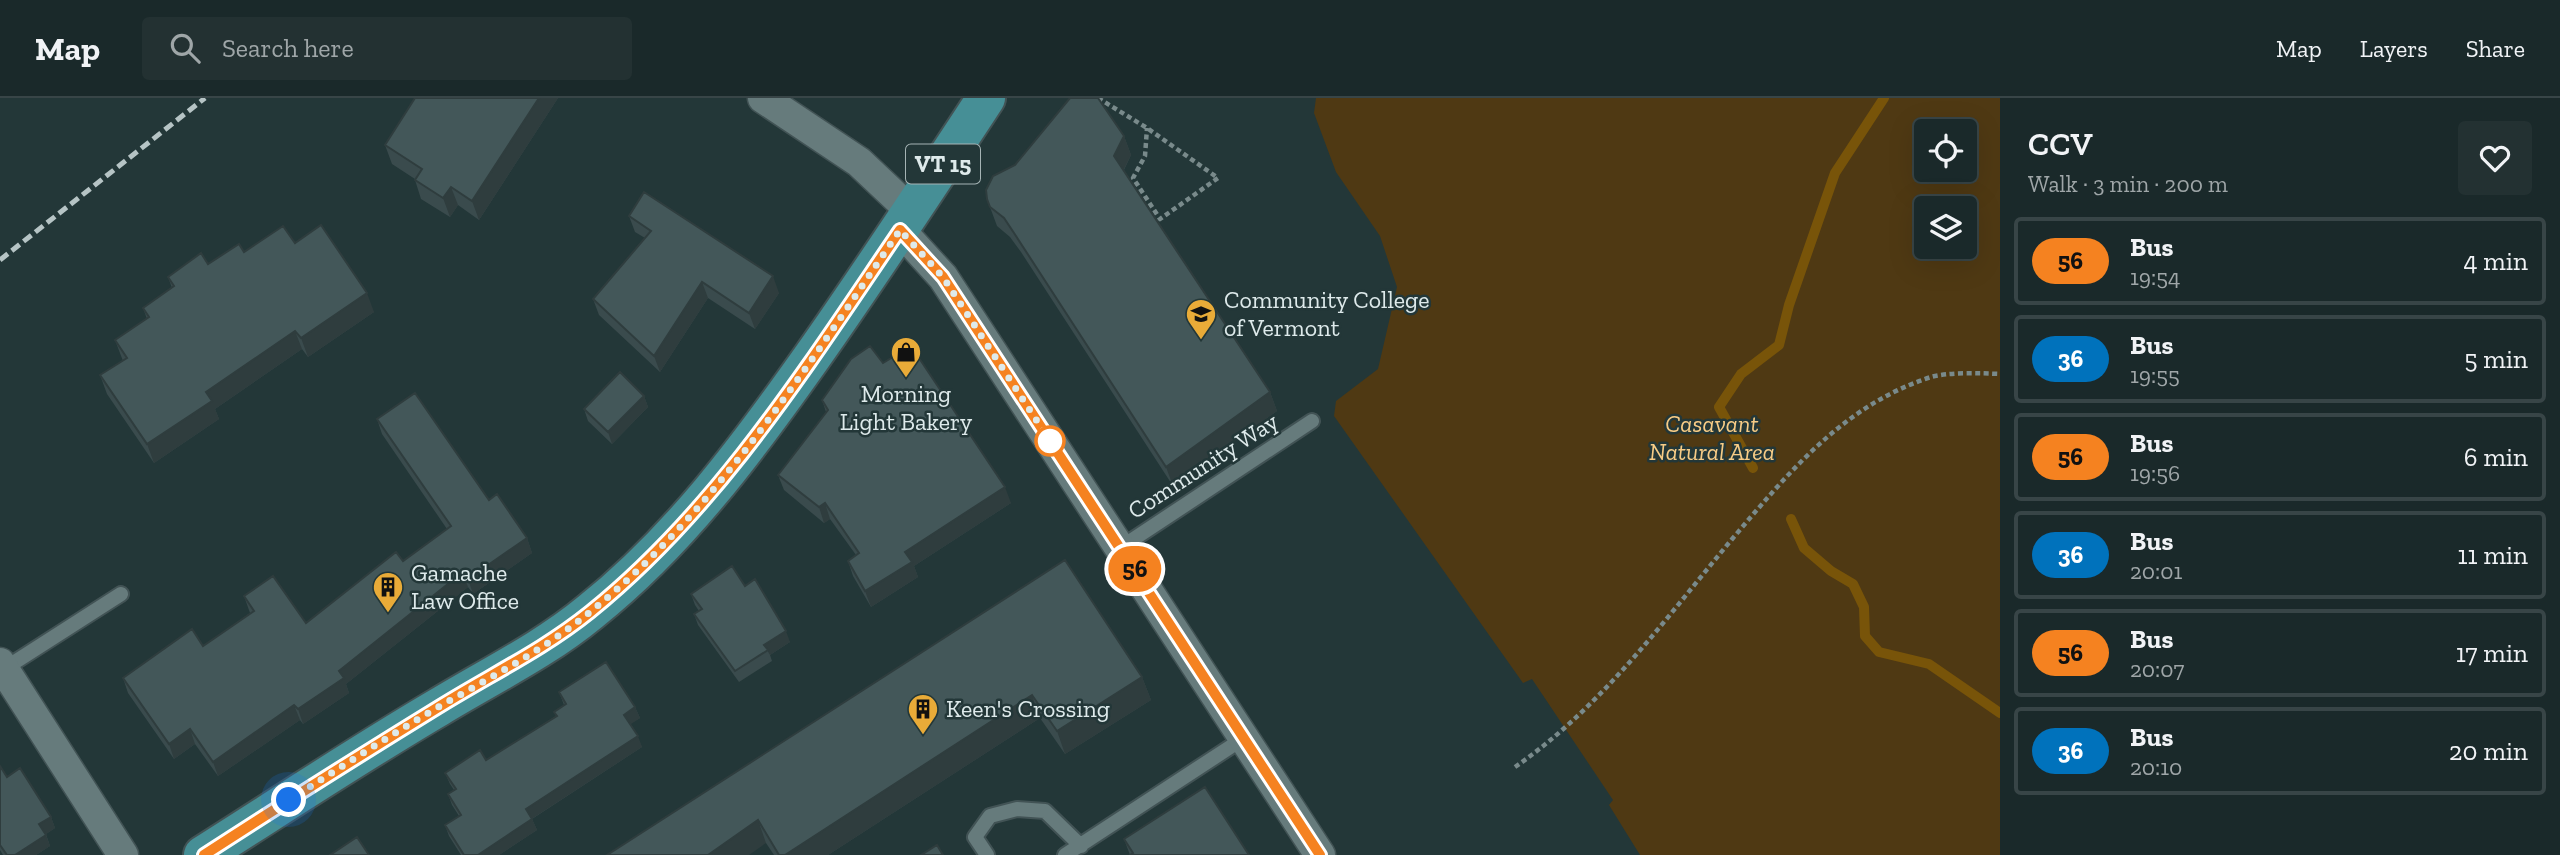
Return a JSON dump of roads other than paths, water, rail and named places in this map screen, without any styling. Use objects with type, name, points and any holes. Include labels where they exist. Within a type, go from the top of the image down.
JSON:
[{"type":"main road","name":"VT 15","points":[[213,852],[405,727],[543,646],[618,588],[692,513],[741,455],[906,221],[986,98]]},
{"type":"street","points":[[763,98],[859,162],[906,221],[1320,855]]},
{"type":"street","points":[[2,666],[123,855]]},
{"type":"lane","name":"Community Way","points":[[1120,548],[1312,421]]},
{"type":"lane","points":[[2,666],[121,594]]},
{"type":"lane","points":[[1065,855],[1244,738]]},
{"type":"lane","points":[[987,855],[975,837],[990,816],[1017,809],[1045,811],[1081,846]]},
{"type":"waterway","points":[[1753,468],[1719,407],[1741,374],[1779,345],[1789,305],[1835,173],[1884,98]]},
{"type":"waterway","points":[[1791,519],[1804,548],[1831,571],[1853,584],[1864,607],[1865,636],[1879,652],[1929,664],[2000,713]]},
{"type":"railway","points":[[0,260],[205,98]]},
{"type":"place","name":"Community College of Vermont","points":[[1201,341]]},
{"type":"place","name":"Morning Light Bakery","points":[[906,379]]},
{"type":"place","name":"Gamache Law Office","points":[[388,614]]},
{"type":"place","name":"Keen's Crossing","points":[[923,736]]},
{"type":"park label","name":"Casavant Natural Area","points":[[1712,438]]}]
